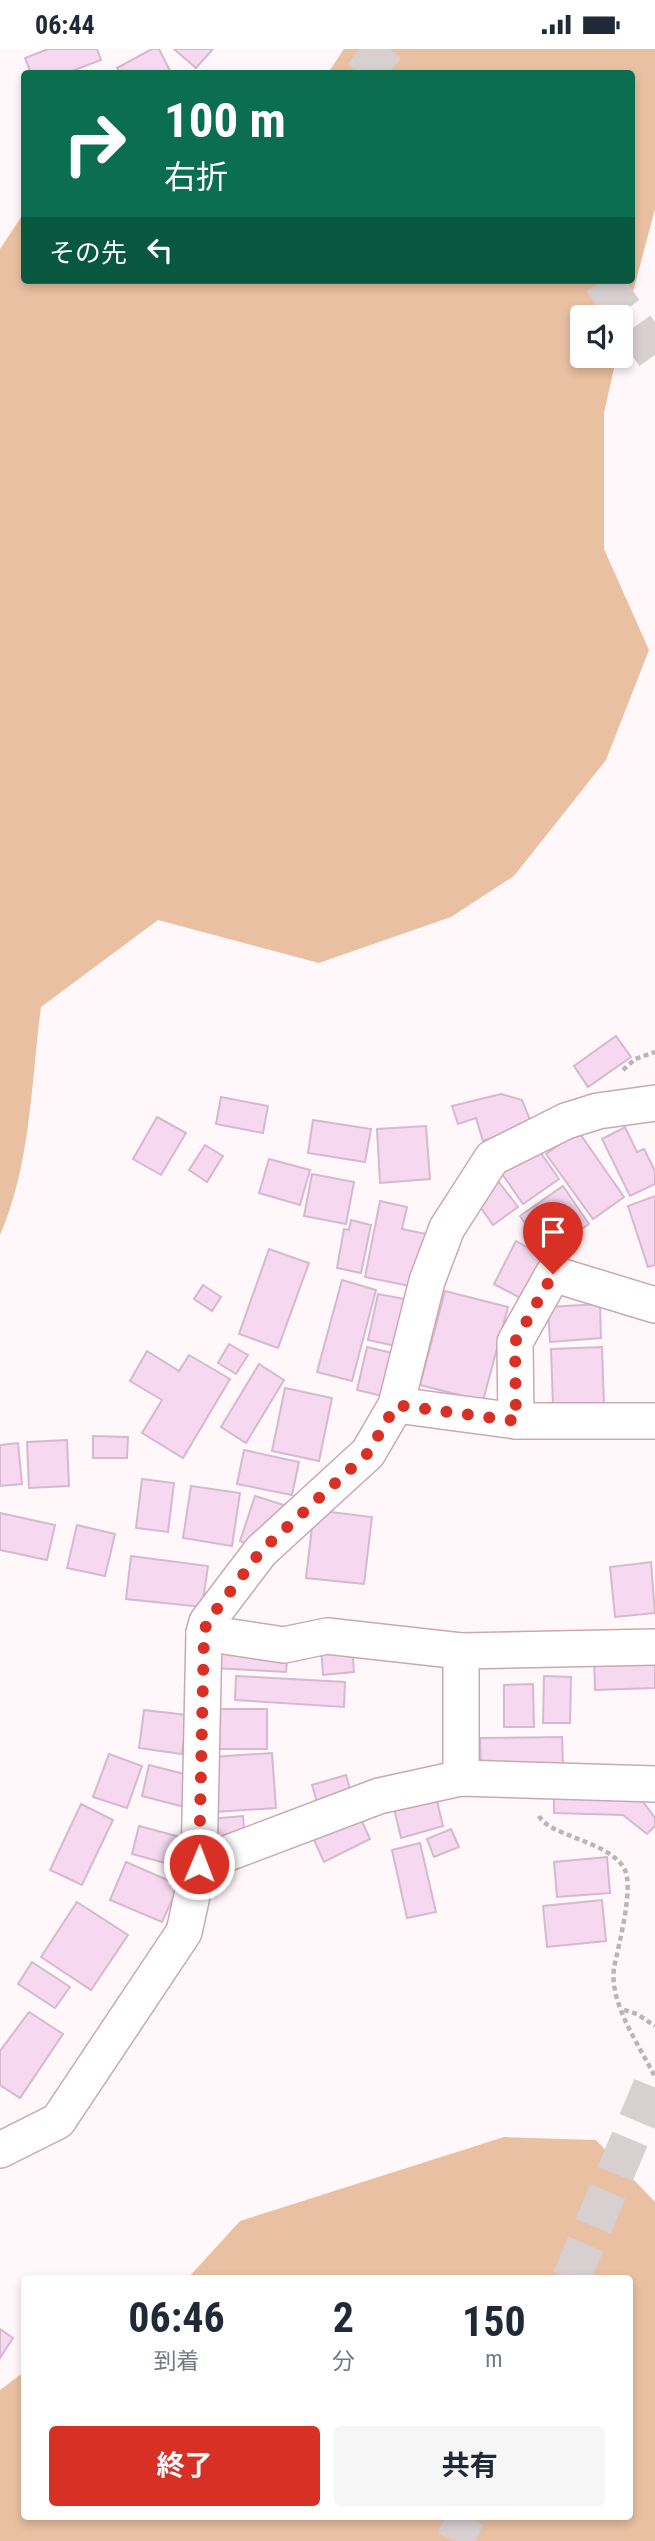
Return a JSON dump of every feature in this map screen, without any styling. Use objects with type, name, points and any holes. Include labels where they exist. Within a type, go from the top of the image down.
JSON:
[{"type":"street","points":[[0,2150],[58,2121],[184,1932],[199,1864],[204,1633],[207,1622],[233,1584],[261,1551],[368,1453],[396,1405],[427,1281],[447,1228],[492,1158],[566,1121],[598,1111],[655,1103]]},
{"type":"street","points":[[516,1421],[515,1342],[553,1274],[655,1305]]},
{"type":"street","points":[[396,1405],[516,1421],[655,1421]]},
{"type":"street","points":[[204,1633],[284,1645],[327,1636],[461,1651],[655,1647]]},
{"type":"street","points":[[461,1651],[461,1778]]},
{"type":"street","points":[[199,1864],[379,1796],[461,1778],[655,1784]]},
{"type":"path","points":[[542,1780],[539,1819],[613,1856],[625,1869],[628,1885],[614,1971],[614,1990],[655,2077]]},
{"type":"path","points":[[623,2010],[637,2014],[655,2026]]},
{"type":"shaded area","points":[[344,49],[655,49],[655,209],[630,305],[570,305],[570,368],[614,368],[604,413],[604,549],[649,650],[606,760],[514,876],[451,917],[319,963],[158,920],[41,1007],[24,1152],[10,1208],[0,1235],[0,249],[21,218],[21,284],[635,284],[635,70],[330,70]]},
{"type":"shaded area","points":[[504,2137],[596,2140],[655,2202],[655,2541],[0,2541],[0,2390],[21,2374],[21,2520],[633,2520],[633,2275],[191,2275],[240,2221]]},
{"type":"building","points":[[48,49],[97,49],[101,60],[75,70],[30,70],[25,58]]},
{"type":"building","points":[[152,49],[159,49],[170,70],[118,70],[117,68]]},
{"type":"building","points":[[174,49],[213,49],[196,68]]},
{"type":"building","points":[[616,1036],[631,1057],[588,1087],[574,1066]]},
{"type":"building","points":[[501,1094],[522,1100],[532,1125],[483,1141],[476,1118],[458,1124],[452,1106]]},
{"type":"building","points":[[221,1097],[268,1106],[263,1133],[216,1124]]},
{"type":"building","points":[[157,1117],[186,1133],[161,1175],[133,1159]]},
{"type":"building","points":[[313,1120],[371,1129],[365,1162],[308,1153]]},
{"type":"building","points":[[426,1126],[430,1179],[380,1183],[377,1129]]},
{"type":"building","points":[[625,1127],[637,1152],[644,1149],[655,1171],[655,1184],[630,1196],[602,1139]]},
{"type":"building","points":[[578,1131],[624,1197],[593,1219],[546,1154]]},
{"type":"building","points":[[205,1145],[223,1156],[207,1182],[189,1170]]},
{"type":"building","points":[[536,1146],[559,1179],[523,1204],[500,1171]]},
{"type":"building","points":[[269,1159],[310,1170],[300,1205],[259,1193]]},
{"type":"building","points":[[312,1174],[354,1182],[346,1224],[304,1216]]},
{"type":"building","points":[[495,1177],[518,1207],[493,1225],[472,1195]]},
{"type":"building","points":[[563,1186],[589,1224],[546,1254],[520,1216]]},
{"type":"building","points":[[655,1196],[655,1265],[648,1267],[628,1206]]},
{"type":"building","points":[[380,1201],[407,1207],[402,1229],[431,1235],[420,1288],[365,1277]]},
{"type":"building","points":[[351,1220],[371,1225],[361,1273],[337,1268],[344,1229],[349,1230]]},
{"type":"building","points":[[516,1241],[546,1258],[524,1300],[494,1284]]},
{"type":"building","points":[[269,1249],[309,1263],[278,1348],[239,1334]]},
{"type":"building","points":[[342,1280],[376,1290],[352,1381],[317,1372]]},
{"type":"building","points":[[203,1285],[221,1297],[212,1311],[194,1299]]},
{"type":"building","points":[[445,1291],[508,1307],[483,1401],[420,1385]]},
{"type":"building","points":[[378,1294],[415,1301],[405,1348],[368,1340]]},
{"type":"building","points":[[600,1304],[601,1338],[550,1342],[548,1307]]},
{"type":"building","points":[[229,1344],[248,1355],[236,1374],[218,1363]]},
{"type":"building","points":[[367,1347],[405,1356],[395,1399],[357,1390]]},
{"type":"building","points":[[602,1347],[604,1404],[553,1406],[551,1349]]},
{"type":"building","points":[[147,1351],[179,1371],[189,1355],[230,1379],[183,1458],[142,1433],[162,1400],[130,1381]]},
{"type":"building","points":[[259,1364],[284,1380],[246,1443],[221,1427]]},
{"type":"building","points":[[285,1388],[332,1398],[319,1461],[272,1451]]},
{"type":"building","points":[[93,1436],[128,1437],[127,1458],[93,1458]]},
{"type":"building","points":[[67,1440],[69,1486],[29,1488],[27,1442]]},
{"type":"building","points":[[18,1443],[22,1484],[0,1486],[0,1445]]},
{"type":"building","points":[[244,1450],[299,1462],[292,1495],[237,1484]]},
{"type":"building","points":[[142,1479],[174,1483],[168,1532],[136,1528]]},
{"type":"building","points":[[191,1486],[240,1493],[232,1546],[183,1538]]},
{"type":"building","points":[[255,1496],[284,1505],[258,1550],[240,1541]]},
{"type":"building","points":[[314,1510],[372,1517],[364,1584],[306,1578]]},
{"type":"building","points":[[0,1513],[55,1525],[47,1560],[0,1550]]},
{"type":"building","points":[[77,1525],[115,1534],[105,1576],[67,1568]]},
{"type":"building","points":[[131,1556],[208,1566],[202,1607],[126,1599]]},
{"type":"building","points":[[651,1562],[655,1613],[615,1617],[610,1567]]},
{"type":"building","points":[[214,1643],[288,1648],[286,1672],[213,1668]]},
{"type":"building","points":[[352,1643],[354,1672],[323,1675],[321,1646]]},
{"type":"building","points":[[655,1651],[655,1688],[595,1690],[594,1653]]},
{"type":"building","points":[[236,1676],[345,1682],[344,1707],[235,1700]]},
{"type":"building","points":[[544,1676],[571,1677],[570,1723],[543,1723]]},
{"type":"building","points":[[533,1684],[534,1727],[504,1727],[504,1685]]},
{"type":"building","points":[[216,1709],[267,1709],[267,1749],[216,1749]]},
{"type":"building","points":[[144,1710],[187,1715],[182,1754],[139,1748]]},
{"type":"building","points":[[562,1737],[563,1765],[481,1767],[480,1738]]},
{"type":"building","points":[[272,1753],[276,1808],[216,1812],[212,1757]]},
{"type":"building","points":[[109,1754],[142,1766],[127,1808],[93,1797]]},
{"type":"building","points":[[149,1765],[196,1777],[188,1808],[142,1796]]},
{"type":"building","points":[[346,1775],[353,1799],[319,1809],[312,1785]]},
{"type":"building","points":[[435,1793],[443,1826],[401,1838],[393,1804]]},
{"type":"building","points":[[554,1794],[638,1795],[655,1818],[655,1826],[647,1834],[623,1815],[554,1813]]},
{"type":"building","points":[[81,1804],[113,1820],[82,1885],[50,1870]]},
{"type":"building","points":[[243,1816],[245,1842],[211,1845],[210,1819]]},
{"type":"building","points":[[360,1817],[370,1839],[324,1862],[314,1840]]},
{"type":"building","points":[[139,1826],[188,1839],[180,1867],[132,1854]]},
{"type":"building","points":[[451,1829],[459,1847],[434,1857],[427,1839]]},
{"type":"building","points":[[420,1843],[436,1912],[407,1918],[392,1850]]},
{"type":"building","points":[[607,1857],[610,1893],[557,1897],[554,1862]]},
{"type":"building","points":[[126,1862],[179,1885],[162,1922],[110,1900]]},
{"type":"building","points":[[602,1900],[606,1941],[547,1947],[543,1906]]},
{"type":"building","points":[[77,1902],[128,1935],[91,1990],[41,1957]]},
{"type":"building","points":[[32,1962],[70,1987],[55,2008],[18,1984]]},
{"type":"building","points":[[29,2012],[63,2034],[20,2098],[0,2085],[0,2051]]},
{"type":"building","points":[[0,2329],[13,2338],[0,2358]]},
{"type":"tunnel","points":[[360,49],[385,70]]},
{"type":"tunnel","points":[[605,284],[655,355]]},
{"type":"tunnel","points":[[573,2275],[655,2079]]},
{"type":"tunnel","points":[[455,2541],[465,2520]]},
{"type":"route","points":[[199,1864],[204,1633],[207,1622],[233,1584],[261,1551],[356,1467],[368,1453],[396,1405],[516,1421],[515,1342],[553,1274]]}]
